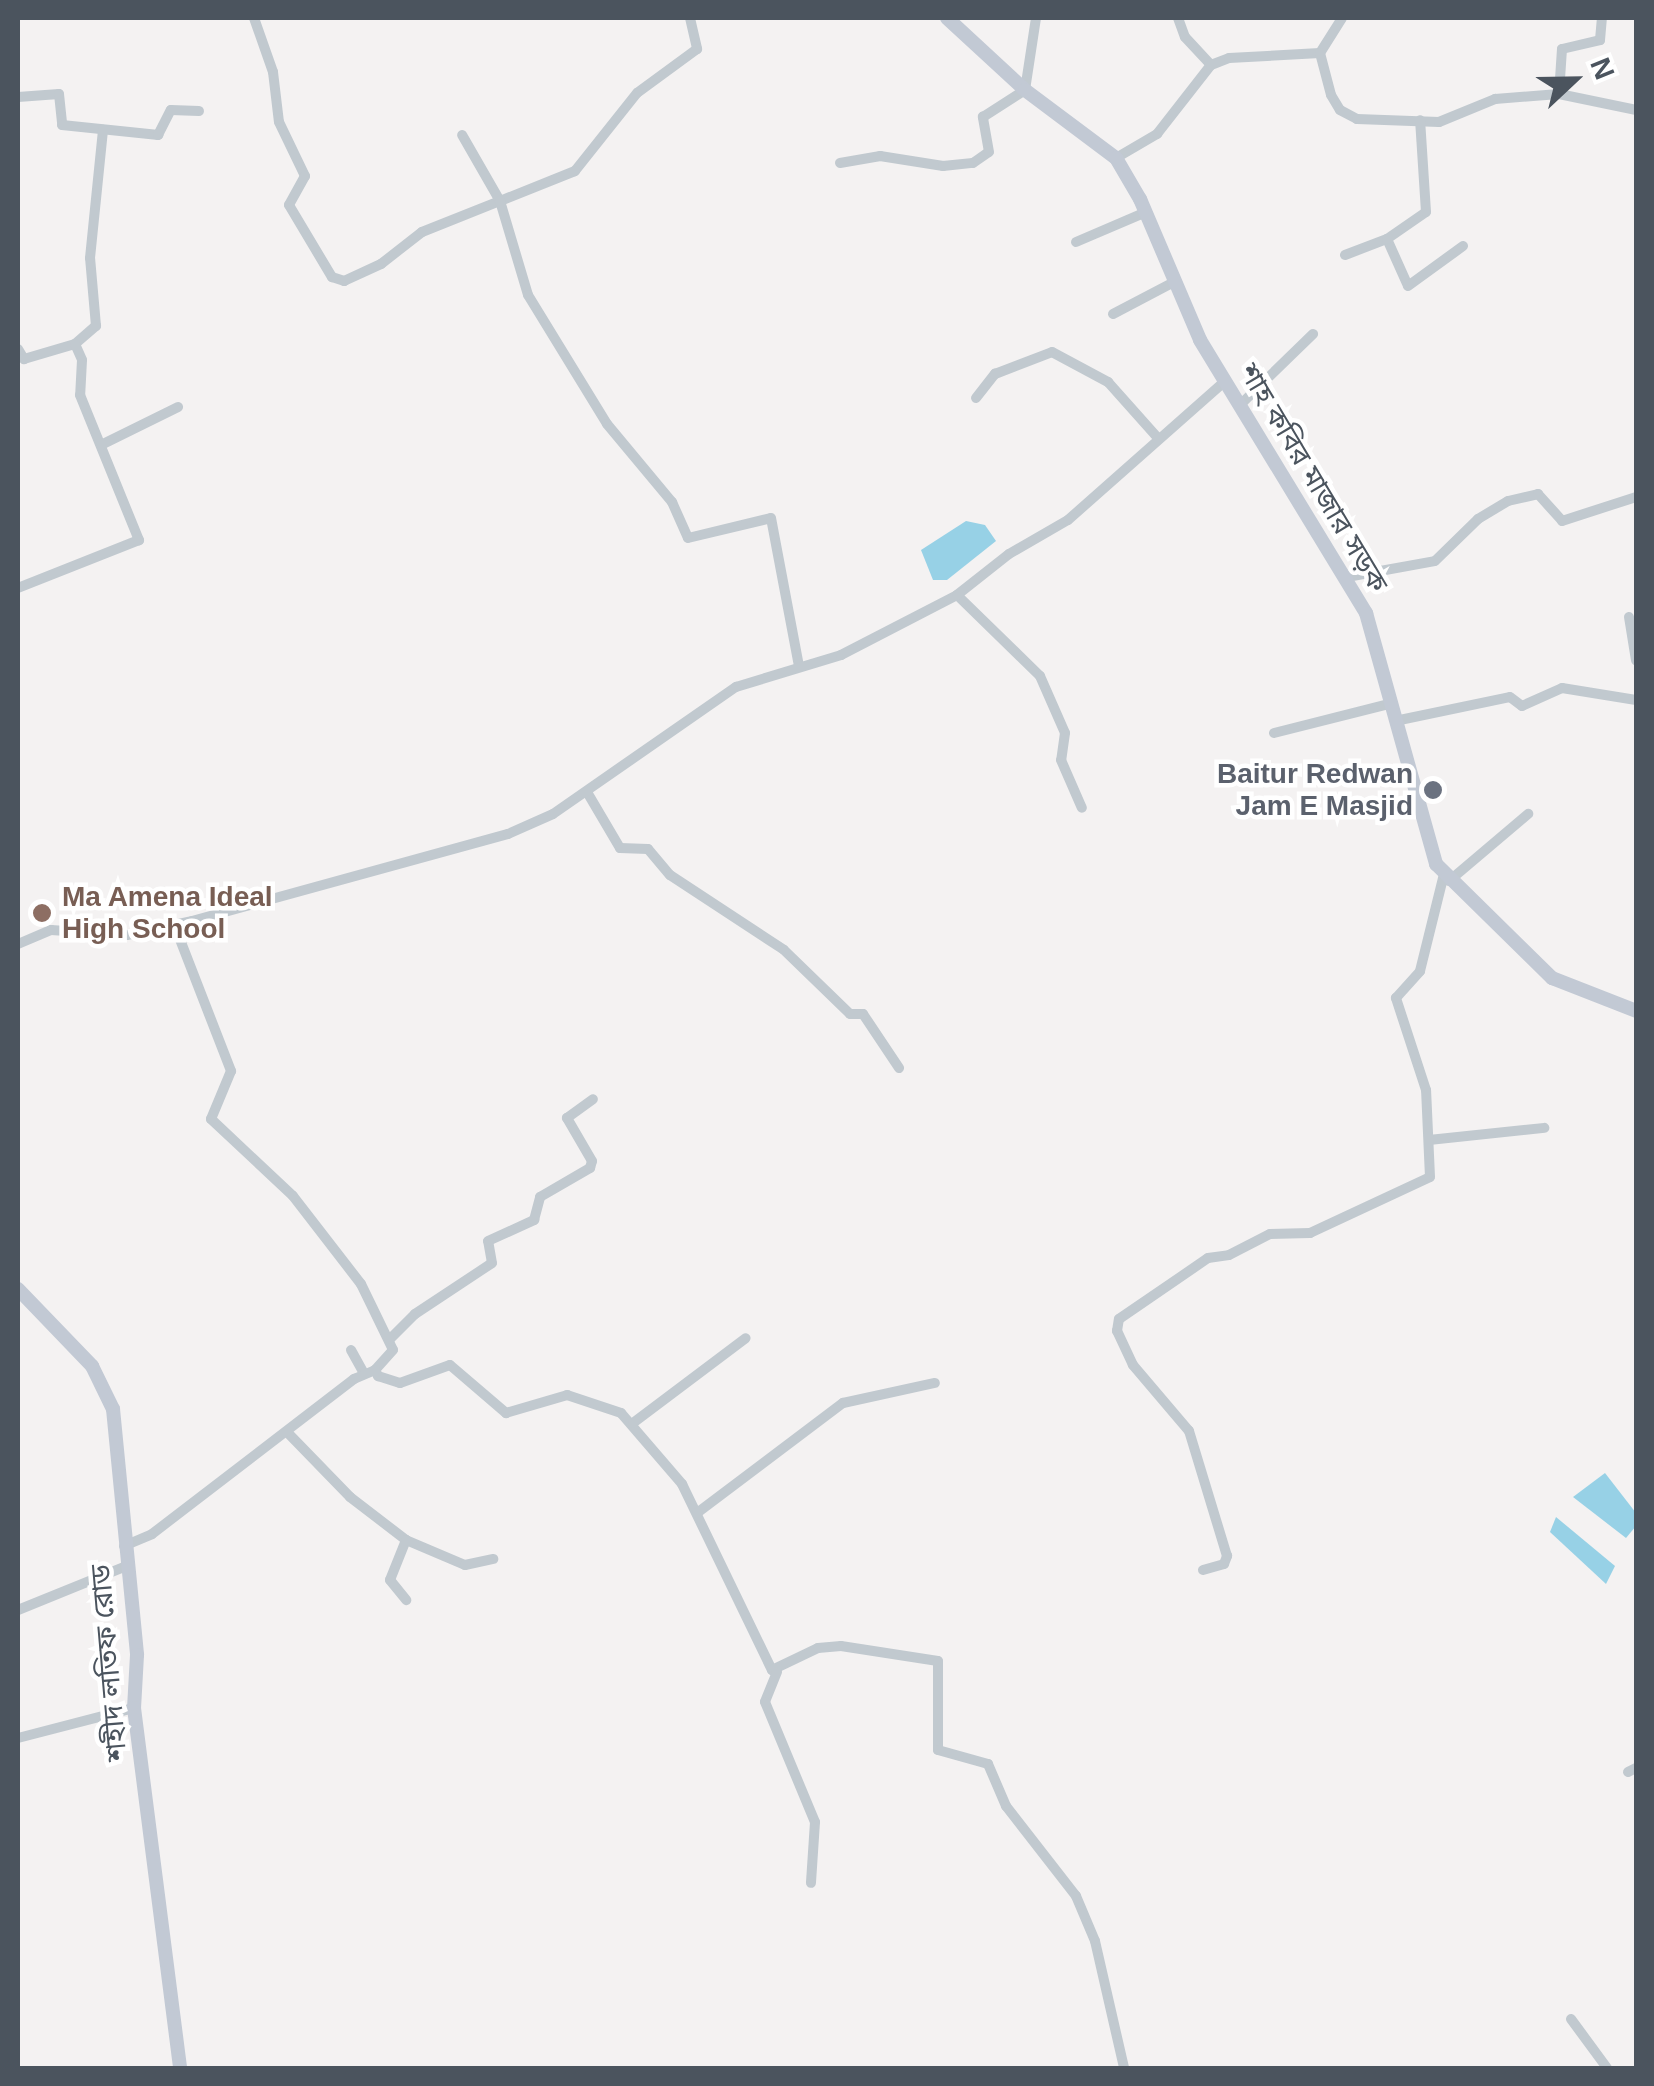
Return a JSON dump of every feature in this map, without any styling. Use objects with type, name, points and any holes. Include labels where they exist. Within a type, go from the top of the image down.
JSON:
[{"type":"street","points":[[254,18],[273,72],[279,122],[305,176],[289,206],[332,277],[344,281],[382,264],[422,232],[576,170],[646,85],[697,49],[690,18]]},
{"type":"street","name":"শাহ কবির মাজার সড়ক","points":[[948,18],[1025,90],[1116,158],[1146,212],[1172,283],[1366,614],[1389,704],[1446,877],[1552,978],[1636,1011]]},
{"type":"street","points":[[840,163],[880,156],[915,165],[973,162],[990,152],[983,117],[1025,90],[1036,18]]},
{"type":"street","points":[[1178,18],[1185,37],[1210,65]]},
{"type":"street","points":[[1320,54],[1342,18]]},
{"type":"street","points":[[1559,94],[1562,50],[1600,40],[1602,18]]},
{"type":"street","points":[[1116,158],[1157,134],[1210,65],[1320,54]]},
{"type":"street","points":[[1320,54],[1340,110],[1358,119],[1438,122],[1495,99],[1559,94],[1636,110]]},
{"type":"street","points":[[18,98],[55,92],[62,125],[158,135],[172,110],[199,111]]},
{"type":"street","points":[[1345,255],[1387,240],[1426,212],[1420,120]]},
{"type":"street","points":[[18,349],[24,359],[75,344],[96,326],[90,258],[104,130]]},
{"type":"street","points":[[462,135],[500,201],[528,295],[607,424],[672,502],[688,538],[771,518],[799,666]]},
{"type":"street","points":[[1076,242],[1146,212]]},
{"type":"street","points":[[1387,240],[1408,286],[1462,246]]},
{"type":"street","points":[[1113,314],[1172,283]]},
{"type":"street","points":[[1240,404],[1312,334]]},
{"type":"street","points":[[18,588],[138,542],[80,395],[82,360],[75,344]]},
{"type":"street","points":[[976,398],[995,374],[1052,352],[1108,382],[1156,437]]},
{"type":"street","points":[[18,944],[51,930],[127,935],[508,834],[587,792],[736,687],[883,637],[958,595],[1008,554],[1068,520],[1156,437],[1226,380]]},
{"type":"street","points":[[101,445],[178,407]]},
{"type":"street","points":[[1347,577],[1434,561],[1478,518],[1508,501],[1538,494],[1559,521],[1636,496]]},
{"type":"street","points":[[958,595],[1040,676],[1065,733],[1061,760],[1082,808]]},
{"type":"street","points":[[1629,617],[1636,660]]},
{"type":"street","points":[[1396,722],[1510,697],[1522,706],[1562,688],[1636,700]]},
{"type":"street","points":[[1274,733],[1389,704]]},
{"type":"street","points":[[587,792],[616,844],[648,849],[670,875],[784,950],[850,1014],[863,1014],[899,1068]]},
{"type":"street","points":[[1202,1570],[1224,1564],[1227,1556],[1189,1431],[1133,1366],[1117,1332],[1119,1319],[1208,1258],[1230,1255],[1270,1234],[1310,1233],[1424,1184],[1430,1177],[1426,1090],[1396,998],[1420,971],[1446,877],[1528,814]]},
{"type":"street","points":[[124,1546],[152,1534],[393,1350],[328,1234],[211,1118],[231,1071],[174,924]]},
{"type":"street","points":[[390,1339],[415,1314],[492,1263],[492,1237],[534,1220],[540,1197],[590,1168],[592,1161],[566,1118],[592,1099]]},
{"type":"street","points":[[1430,1140],[1544,1128]]},
{"type":"street","name":"শহীদ লতিফ রোড","points":[[18,1289],[104,1381],[113,1410],[124,1567],[137,1655],[134,1708],[180,2068]]},
{"type":"street","points":[[633,1422],[746,1338]]},
{"type":"street","points":[[351,1350],[369,1371],[400,1383],[450,1365],[506,1413],[566,1394],[633,1422],[697,1513],[776,1672]]},
{"type":"street","points":[[697,1513],[843,1403],[935,1383]]},
{"type":"street","points":[[287,1432],[350,1498],[406,1540],[465,1565],[493,1559]]},
{"type":"street","points":[[406,1540],[390,1580],[406,1600]]},
{"type":"street","points":[[18,1610],[124,1567]]},
{"type":"street","points":[[811,1883],[815,1822],[765,1702],[776,1672],[818,1648],[841,1646],[938,1660],[938,1750],[988,1764],[1006,1806],[1076,1896],[1095,1942],[1124,2068]]},
{"type":"street","points":[[18,1738],[134,1708]]},
{"type":"street","points":[[1571,2018],[1608,2068]]},
{"type":"water","points":[[966,521],[985,525],[996,541],[947,580],[933,580],[921,550]]},
{"type":"water","points":[[1605,1473],[1636,1513],[1636,1526],[1626,1538],[1573,1497]]},
{"type":"water","points":[[1556,1517],[1615,1566],[1606,1584],[1550,1532]]},
{"type":"place","name":"Baitur Redwan Jam E Masjid","points":[[1433,790]]},
{"type":"place","name":"Ma Amena Ideal High School","points":[[42,913]]}]
